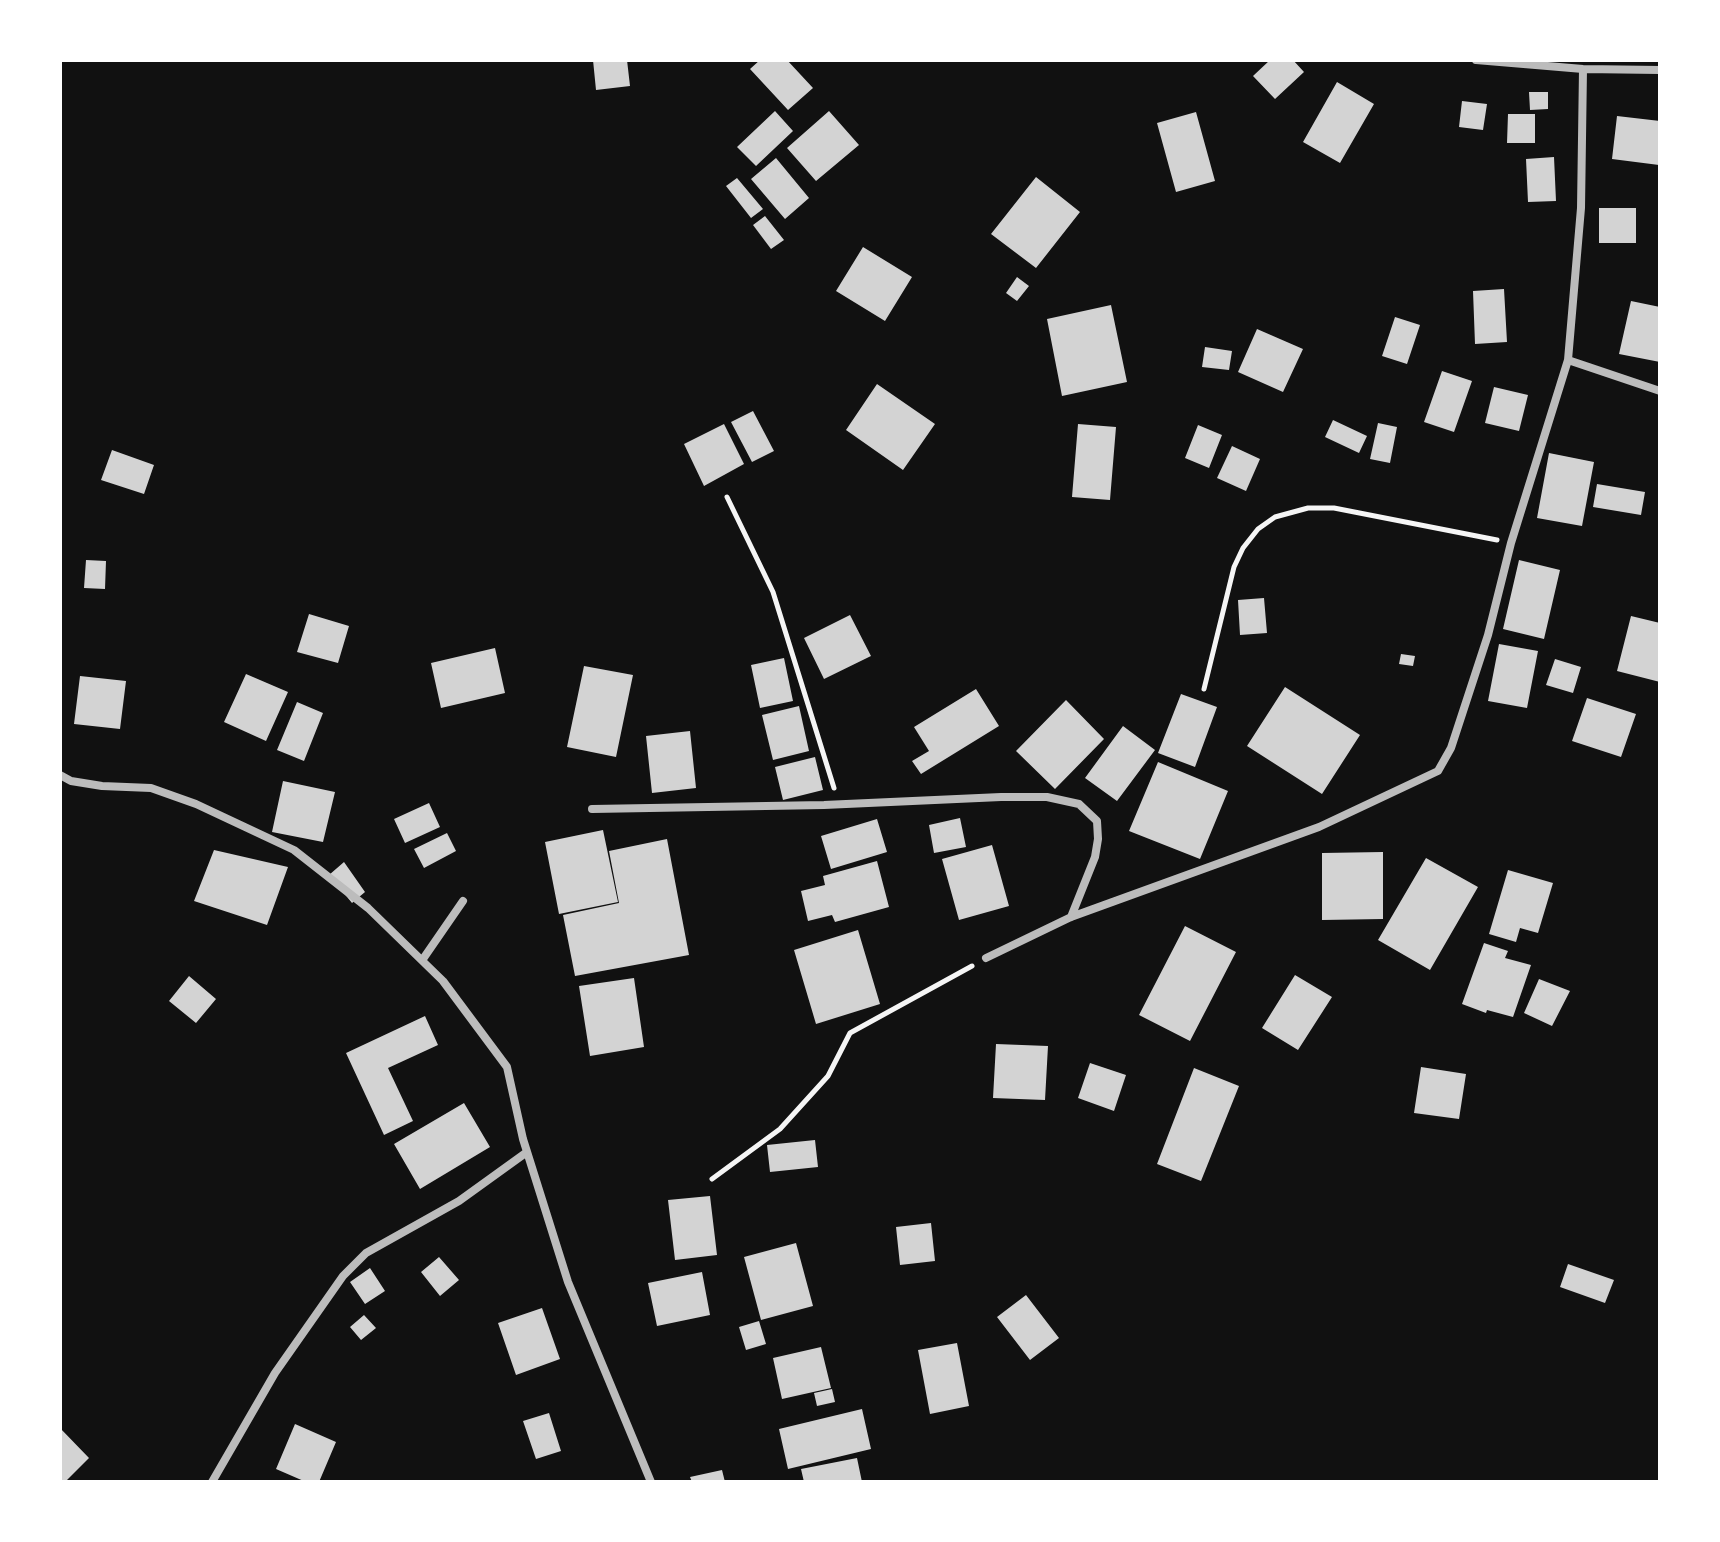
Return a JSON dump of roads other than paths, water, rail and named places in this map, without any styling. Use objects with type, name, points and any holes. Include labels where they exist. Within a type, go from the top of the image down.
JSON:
[{"type":"street","points":[[1476,60],[1583,69],[1660,70]]},
{"type":"street","points":[[986,958],[1071,917],[1319,827],[1438,771],[1451,748],[1488,635],[1511,543],[1568,360],[1581,208],[1583,69]]},
{"type":"street","points":[[1568,360],[1660,391]]},
{"type":"street","points":[[60,775],[71,781],[102,786],[151,788],[196,804],[294,850],[368,908],[423,959],[507,1067],[527,1152],[568,1282],[651,1482]]},
{"type":"street","points":[[592,809],[1001,797],[1047,797],[1079,804],[1097,821],[1098,839],[1095,857],[1071,917]]},
{"type":"street","points":[[423,959],[463,901]]},
{"type":"street","points":[[212,1482],[275,1373],[343,1276],[366,1253],[459,1201],[527,1152]]}]
